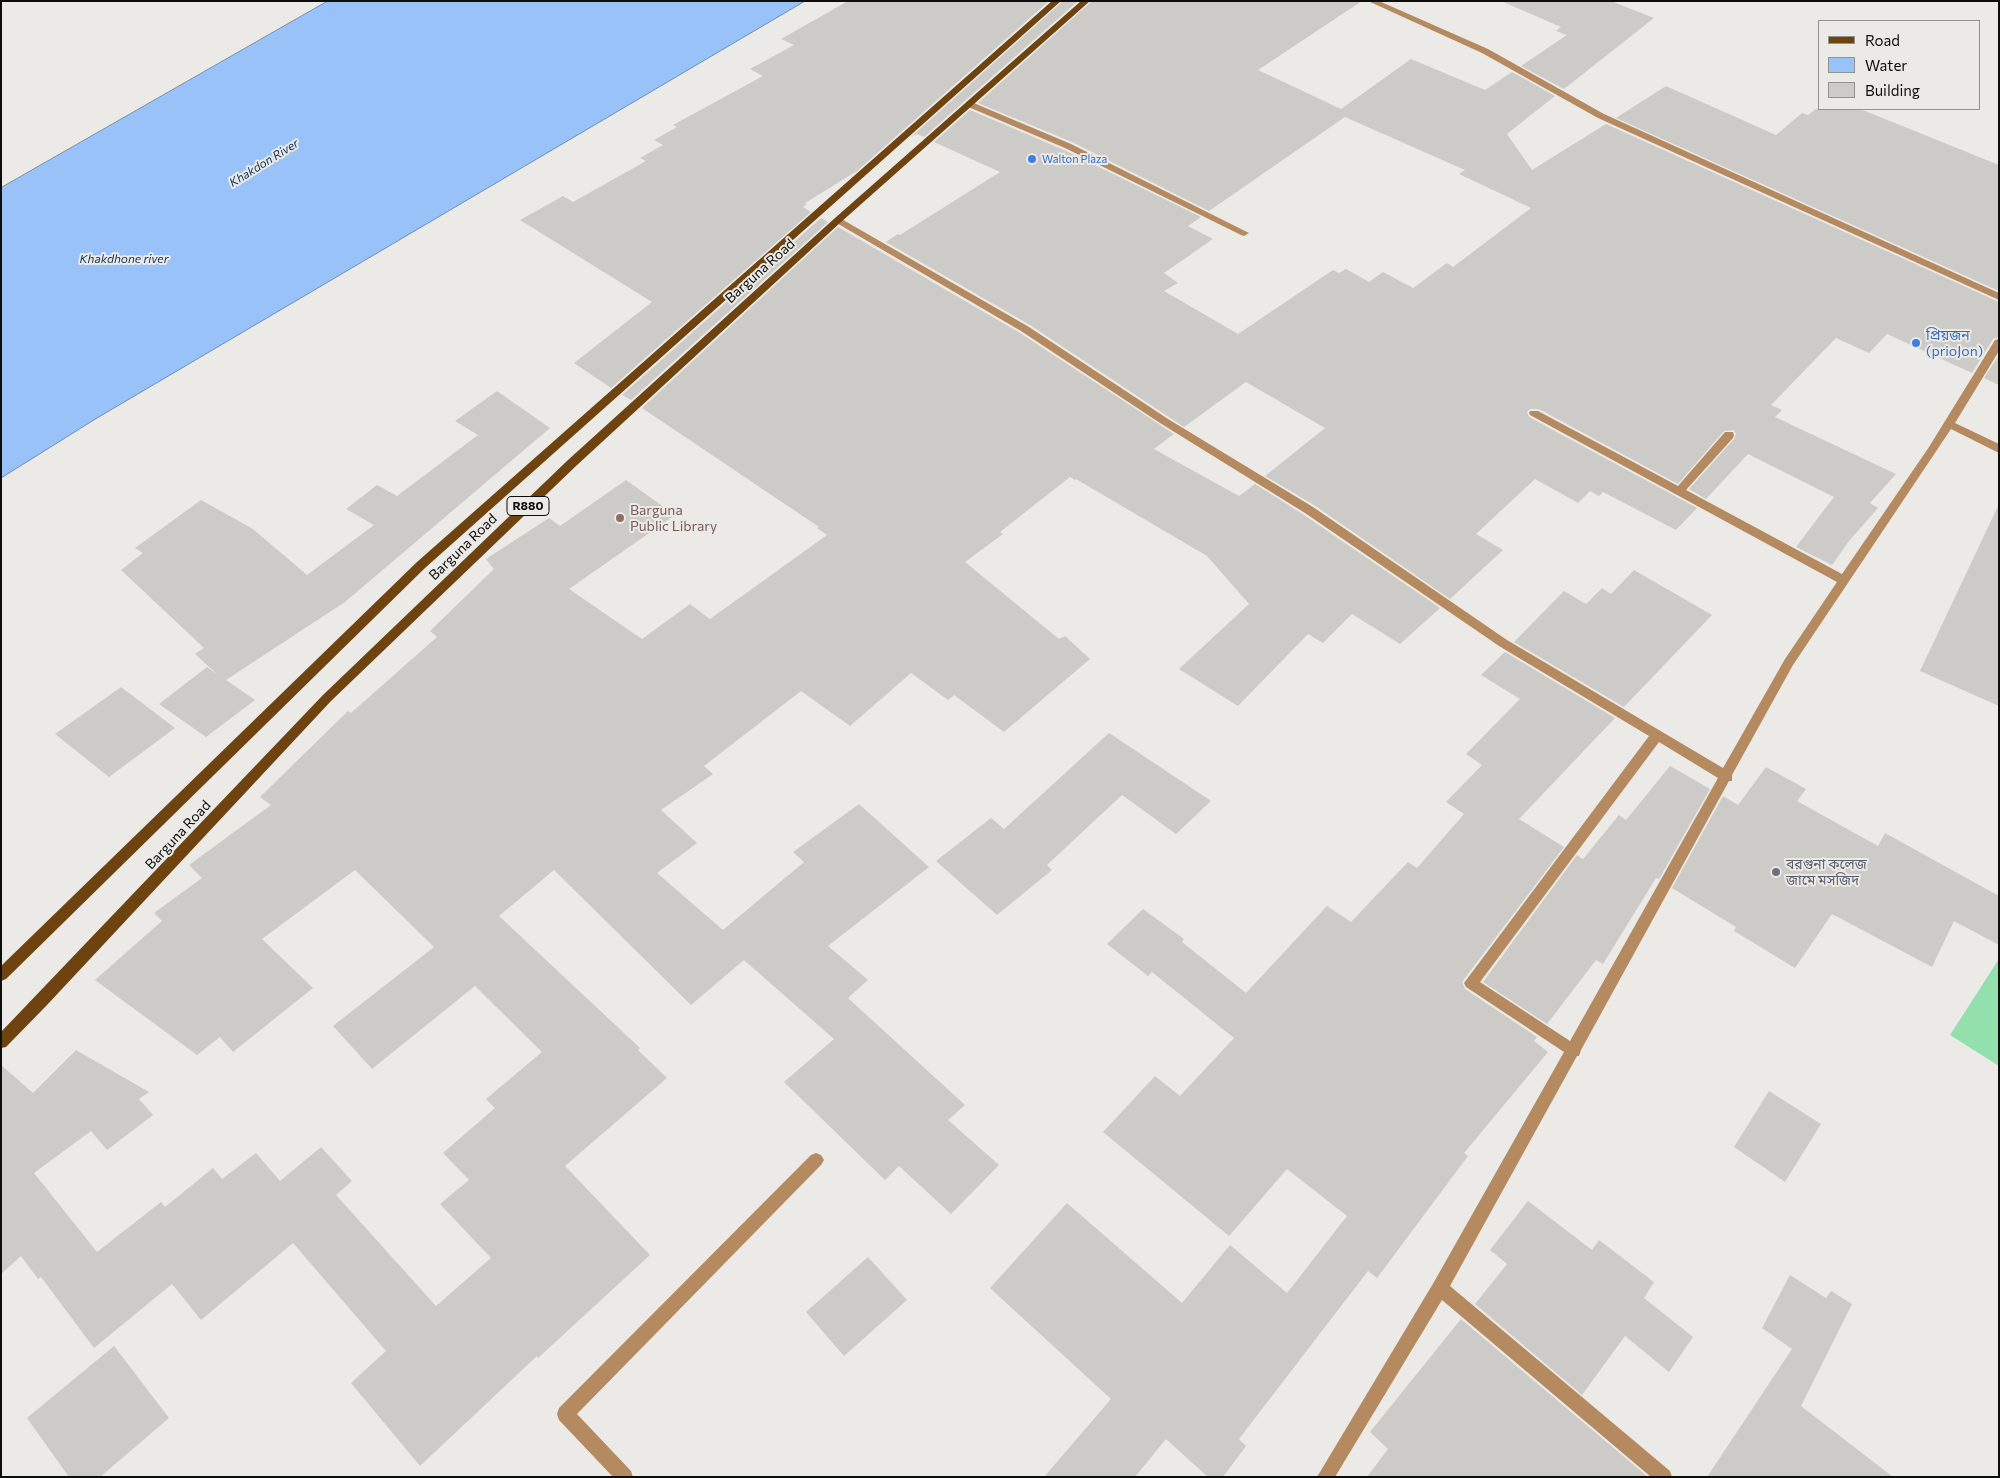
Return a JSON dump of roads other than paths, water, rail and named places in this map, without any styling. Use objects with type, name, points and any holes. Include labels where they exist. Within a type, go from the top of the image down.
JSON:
[{"type":"main road","name":"Barguna Road","points":[[1,975],[420,565],[1057,1]]},
{"type":"main road","name":"Barguna Road","points":[[1,1042],[42,1001],[327,698],[572,463],[838,220],[1086,1]]},
{"type":"street","points":[[1372,1],[1485,51],[1601,116],[1999,296]]},
{"type":"street","points":[[969,104],[1068,146],[1244,233]]},
{"type":"street","points":[[838,220],[1025,329],[1164,421],[1310,510],[1503,643],[1727,776]]},
{"type":"street","points":[[1325,1477],[1440,1288],[1574,1051],[1789,662],[1949,424],[1999,342]]},
{"type":"street","points":[[1534,414],[1680,490],[1845,581]]},
{"type":"street","points":[[1949,424],[1999,449]]},
{"type":"street","points":[[1680,490],[1729,435]]},
{"type":"street","points":[[1574,1051],[1471,983],[1656,735]]},
{"type":"street","points":[[625,1477],[565,1414],[816,1160]]},
{"type":"street","points":[[1440,1288],[1664,1477]]},
{"type":"water","name":"Khakdhone river","points":[[328,1],[805,1],[97,418],[1,478],[1,188]]},
{"type":"place","name":"Walton Plaza","points":[[1032,159]]},
{"type":"place","name":"প্রিয়জন (prioJon)","points":[[1916,343]]},
{"type":"place","name":"Barguna Public Library","points":[[620,518]]},
{"type":"place","name":"বরগুনা কলেজ জামে মসজিদ","points":[[1776,872]]},
{"type":"water label","name":"Khakdon River","points":[[264,163]]}]
